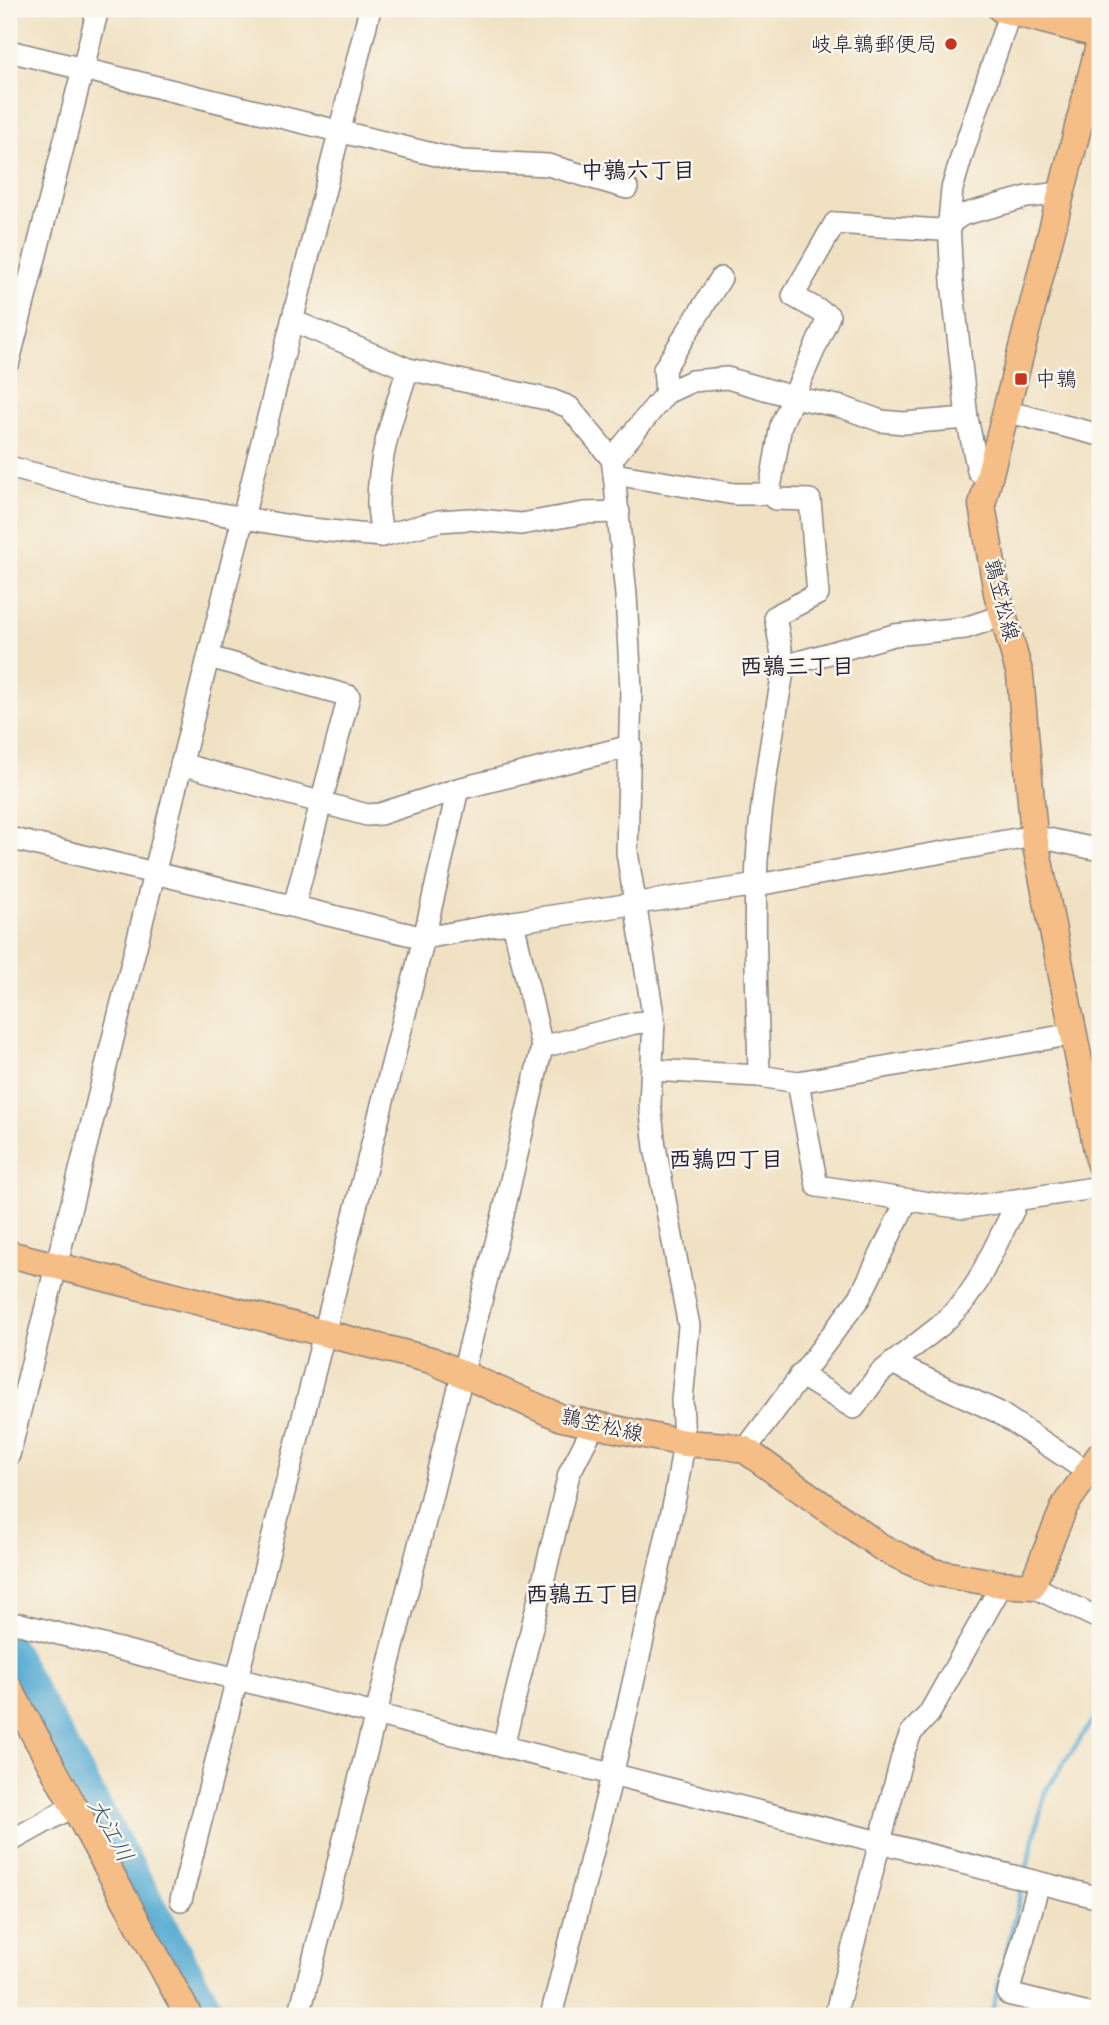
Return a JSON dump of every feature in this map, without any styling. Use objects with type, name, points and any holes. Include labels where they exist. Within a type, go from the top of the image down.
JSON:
[{"type":"main road","points":[[1007,10],[1100,35]]},
{"type":"main road","name":"鶉笠松線","points":[[1100,41],[982,505],[998,593],[1020,675],[1034,836],[1097,1135],[1100,1165]]},
{"type":"main road","name":"鶉笠松線","points":[[9,1254],[431,1360],[562,1419],[684,1443],[746,1450],[881,1546],[905,1559],[933,1572],[1000,1584],[1031,1586]]},
{"type":"main road","points":[[1031,1586],[1065,1505],[1094,1463]]},
{"type":"main road","points":[[9,1688],[189,2016]]},
{"type":"street","points":[[9,360],[98,9]]},
{"type":"street","points":[[9,1455],[370,9]]},
{"type":"street","points":[[987,478],[978,471],[967,418],[951,282],[949,222],[952,189],[1007,10]]},
{"type":"street","points":[[9,51],[461,161],[548,165],[627,188]]},
{"type":"street","points":[[769,494],[781,425],[830,316],[793,296],[835,223],[940,229],[962,215],[1027,197],[1061,192]]},
{"type":"street","points":[[666,393],[664,369],[721,278]]},
{"type":"street","points":[[293,321],[408,369],[551,400],[569,407],[613,466],[626,595],[631,746],[627,852],[654,1021],[650,1104],[655,1147],[689,1326],[682,1400],[684,1443],[675,1498],[612,1776],[551,2016]]},
{"type":"street","points":[[382,536],[378,504],[381,469],[390,425],[408,369]]},
{"type":"street","points":[[613,466],[666,393],[691,381],[727,378],[793,397],[842,407],[881,421],[904,423],[967,418]]},
{"type":"street","points":[[1005,411],[1100,435]]},
{"type":"street","points":[[613,466],[735,494],[769,494],[775,499],[810,500],[818,594],[775,615],[784,666],[758,846],[759,1076]]},
{"type":"street","points":[[9,467],[122,497],[302,528],[382,536],[439,521],[469,519],[521,524],[584,513],[619,512]]},
{"type":"street","points":[[784,666],[894,635],[965,628],[1005,615]]},
{"type":"street","points":[[209,656],[349,696],[295,906]]},
{"type":"street","points":[[181,764],[367,815],[380,814],[457,789],[631,746]]},
{"type":"street","points":[[181,1900],[424,938],[457,789]]},
{"type":"street","points":[[9,838],[424,938],[757,885],[1034,836],[1100,850]]},
{"type":"street","points":[[299,2016],[542,1047],[513,922]]},
{"type":"street","points":[[542,1047],[635,1023],[654,1021]]},
{"type":"street","points":[[652,1070],[759,1076],[798,1082],[1074,1034]]},
{"type":"street","points":[[798,1082],[817,1186],[963,1208],[1100,1186]]},
{"type":"street","points":[[746,1450],[860,1297],[907,1200]]},
{"type":"street","points":[[800,1375],[854,1408],[880,1373],[940,1326],[963,1303],[978,1281],[1014,1209],[1014,1201]]},
{"type":"street","points":[[892,1363],[998,1412],[1094,1463]]},
{"type":"street","points":[[503,1747],[569,1474],[594,1426]]},
{"type":"street","points":[[835,2016],[879,1842],[911,1732],[929,1714],[1000,1584]]},
{"type":"street","points":[[1031,1586],[1100,1619]]},
{"type":"street","points":[[20,1624],[1100,1898]]},
{"type":"street","points":[[9,1842],[72,1807]]},
{"type":"street","points":[[1039,1882],[1008,1994],[1097,2016]]},
{"type":"waterway","name":"大江川","points":[[9,1645],[213,2016]]},
{"type":"waterway","points":[[1026,1871],[1045,1792],[1100,1709]]},
{"type":"waterway","points":[[991,2016],[1023,1883]]},
{"type":"place","name":"岐阜鶉郵便局","points":[[951,44]]},
{"type":"place","name":"中鶉","points":[[1021,379]]},
{"type":"district","name":"中鶉六丁目","points":[[638,170]]},
{"type":"district","name":"西鶉三丁目","points":[[797,666]]},
{"type":"district","name":"西鶉四丁目","points":[[726,1159]]},
{"type":"district","name":"西鶉五丁目","points":[[583,1594]]}]
